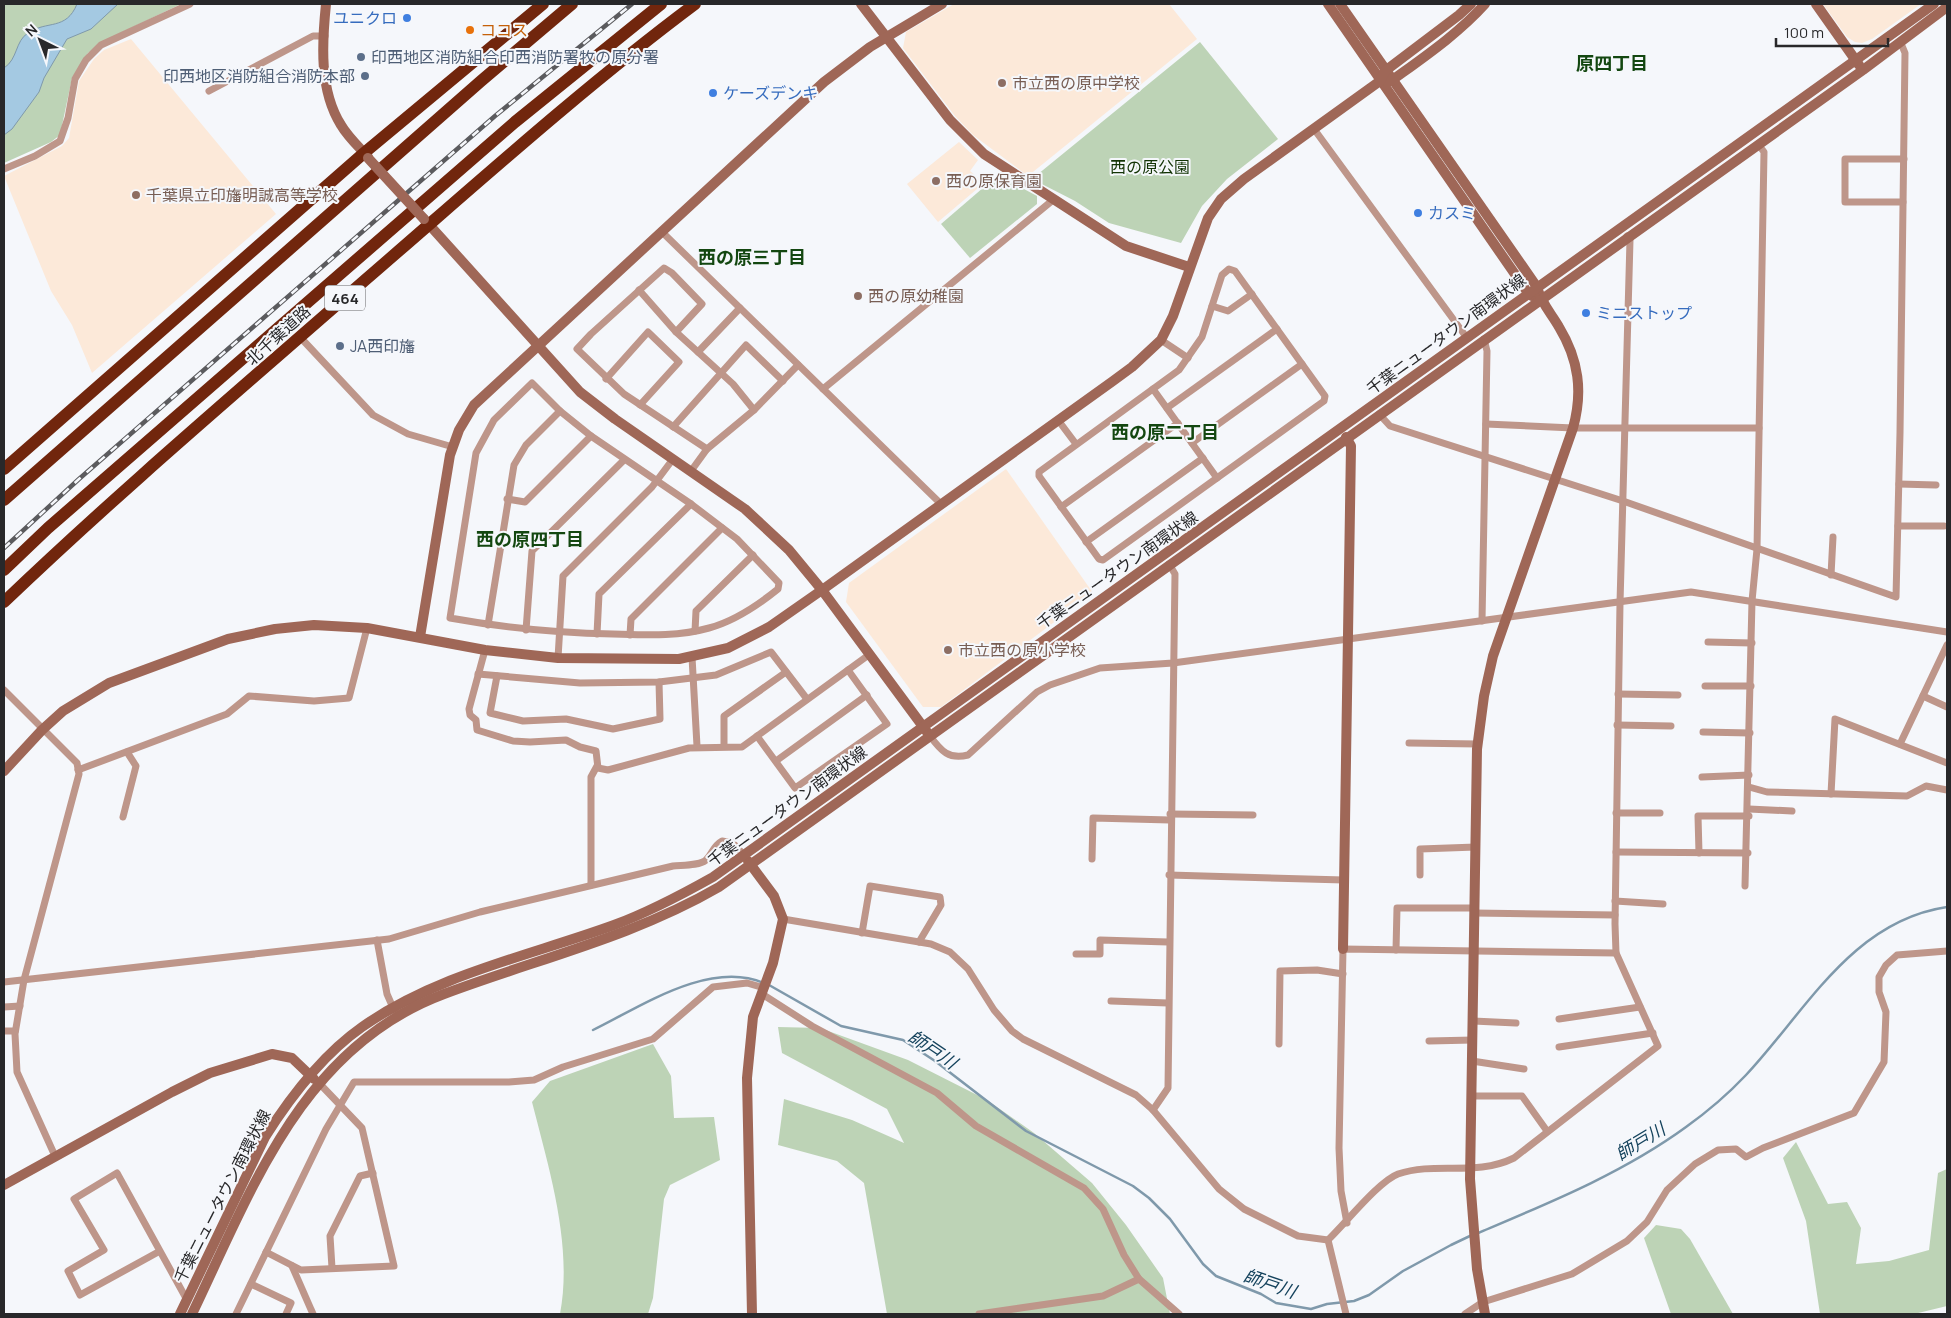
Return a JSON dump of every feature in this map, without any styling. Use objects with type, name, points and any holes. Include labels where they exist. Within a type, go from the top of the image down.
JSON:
[{"type":"highway","points":[[4,470],[366,155],[544,4]]},
{"type":"highway","points":[[4,500],[481,81],[572,4]]},
{"type":"highway","name":"北千葉道路","points":[[4,570],[48,528],[515,122],[661,4]]},
{"type":"highway","name":"北千葉道路","points":[[4,602],[78,533],[427,222],[590,86],[695,4]]},
{"type":"street","points":[[4,169],[36,156],[60,142],[68,118],[75,79],[86,60],[101,45],[190,4]]},
{"type":"street","points":[[326,4],[325,72],[329,99],[341,125],[580,392],[757,519],[789,550],[822,590],[945,754],[959,757],[968,755],[1037,692],[1050,685],[1100,668],[1173,663],[1691,592],[1947,632]]},
{"type":"street","points":[[861,4],[944,114],[968,139],[1001,166],[1126,246],[1189,267]]},
{"type":"street","points":[[420,638],[453,447],[466,417],[474,405],[824,82],[886,37],[942,4]]},
{"type":"street","points":[[1328,4],[1382,76],[1540,300],[1568,343],[1576,368],[1578,401],[1573,428],[1493,656],[1484,696],[1478,744],[1471,1169],[1477,1269],[1485,1314]]},
{"type":"street","points":[[1340,4],[1382,76],[1391,81],[1533,290]]},
{"type":"street","points":[[4,771],[42,730],[71,706],[109,683],[228,639],[294,627],[340,625],[367,628],[485,650],[558,658],[655,660],[692,657],[728,648],[746,640],[822,590],[1132,367],[1160,340],[1173,316],[1208,218],[1221,199],[1244,179],[1314,129],[1459,16],[1470,4]]},
{"type":"street","points":[[1391,81],[1470,20],[1485,4]]},
{"type":"street","points":[[1816,4],[1863,70]]},
{"type":"street","name":"千葉ニュータウン南環状線","points":[[180,1314],[265,1137],[282,1110],[310,1075],[360,1028],[395,1012],[443,994],[615,936],[687,905],[923,726],[1934,4]]},
{"type":"street","name":"千葉ニュータウン南環状線","points":[[748,860],[930,736],[1346,437],[1863,70],[1947,7]]},
{"type":"street","points":[[208,91],[313,36],[325,36]]},
{"type":"street","points":[[1379,414],[1390,426],[1484,458],[1623,501],[1896,597],[1905,53],[1900,41]]},
{"type":"street","points":[[1314,129],[1467,338]]},
{"type":"street","points":[[1746,886],[1752,601],[1757,549],[1764,152],[1758,144]]},
{"type":"street","points":[[1903,202],[1845,202],[1845,159],[1904,159]]},
{"type":"street","points":[[823,389],[1053,200]]},
{"type":"street","points":[[661,231],[941,504]]},
{"type":"street","points":[[784,919],[919,942],[950,952],[968,969],[994,1010],[1012,1031],[1023,1039],[1136,1095],[1153,1110],[1219,1189],[1244,1209],[1298,1236],[1328,1240],[1347,1223],[1381,1186],[1396,1175],[1421,1169],[1471,1169],[1501,1165],[1514,1158],[1658,1046],[1616,954],[1616,813],[1630,240],[1628,236]]},
{"type":"street","points":[[676,332],[702,307],[700,300],[664,268],[577,349],[606,379],[640,406],[706,449]]},
{"type":"street","points":[[1229,269],[1235,271],[1325,396],[1324,401],[1103,560],[1099,559],[1038,476],[1039,472],[1179,370],[1202,337],[1212,306],[1222,275],[1229,269]]},
{"type":"street","points":[[639,290],[676,332],[742,393],[754,410]]},
{"type":"street","points":[[1212,306],[1228,311],[1252,294]]},
{"type":"street","points":[[698,352],[740,308]]},
{"type":"street","points":[[1167,408],[1277,329]]},
{"type":"street","points":[[606,379],[648,332],[679,362],[640,406]]},
{"type":"street","points":[[300,337],[373,415],[408,434],[453,447]]},
{"type":"street","points":[[1482,621],[1487,351],[1484,339]]},
{"type":"street","points":[[1160,340],[1188,358]]},
{"type":"street","points":[[673,427],[746,345],[783,381]]},
{"type":"street","points":[[1192,443],[1302,364]]},
{"type":"street","points":[[691,472],[706,449],[754,410],[798,365]]},
{"type":"street","points":[[532,383],[560,411],[624,460],[722,528],[753,555],[779,583],[778,589],[757,606],[709,628],[663,635],[559,633],[488,625],[450,618],[476,453],[494,420],[532,383]]},
{"type":"street","points":[[1153,389],[1217,478]]},
{"type":"street","points":[[488,625],[514,465],[519,453],[560,411]]},
{"type":"street","points":[[1058,420],[1076,444]]},
{"type":"street","points":[[1061,508],[1178,423]]},
{"type":"street","points":[[1486,424],[1626,429],[1759,428]]},
{"type":"street","points":[[507,499],[525,502],[591,436]]},
{"type":"street","points":[[1346,437],[1351,446],[1339,1148],[1341,1191],[1347,1223]]},
{"type":"street","points":[[1086,542],[1203,458]]},
{"type":"street","points":[[558,658],[563,576],[656,481],[673,459]]},
{"type":"street","points":[[526,630],[532,552],[624,460]]},
{"type":"street","points":[[1899,484],[1936,484]]},
{"type":"street","points":[[597,634],[599,594],[690,504]]},
{"type":"street","points":[[1898,526],[1944,526]]},
{"type":"street","points":[[630,635],[631,619],[722,528]]},
{"type":"street","points":[[1831,575],[1833,537]]},
{"type":"street","points":[[695,631],[696,611],[753,555]]},
{"type":"street","points":[[1153,1110],[1168,1088],[1168,942],[1175,574],[1169,564]]},
{"type":"street","points":[[78,770],[227,714],[249,696],[314,701],[349,698],[367,628]]},
{"type":"street","points":[[1708,642],[1752,643]]},
{"type":"street","points":[[1900,744],[1947,644]]},
{"type":"street","points":[[485,650],[469,709],[470,715],[476,720],[477,730],[513,741],[568,741],[580,747],[596,751],[597,766],[591,777],[590,885]]},
{"type":"street","points":[[478,674],[580,683],[659,682],[694,679],[728,671],[771,652],[807,699]]},
{"type":"street","points":[[597,766],[599,770],[608,770],[697,746],[742,747],[870,654]]},
{"type":"street","points":[[692,657],[697,746]]},
{"type":"street","points":[[757,736],[795,788],[887,724],[848,670]]},
{"type":"street","points":[[724,746],[724,716],[786,672]]},
{"type":"street","points":[[497,676],[490,712],[523,722],[566,719],[613,729],[660,719],[659,682]]},
{"type":"street","points":[[1705,686],[1751,686]]},
{"type":"street","points":[[4,690],[76,763],[79,774],[24,980],[15,1031],[17,1072],[55,1156]]},
{"type":"street","points":[[1618,694],[1678,695]]},
{"type":"street","points":[[776,761],[867,695]]},
{"type":"street","points":[[1923,696],[1947,707]]},
{"type":"street","points":[[1831,794],[1835,719],[1947,763]]},
{"type":"street","points":[[1618,725],[1671,726]]},
{"type":"street","points":[[1703,732],[1750,733]]},
{"type":"street","points":[[1409,743],[1478,744]]},
{"type":"street","points":[[123,817],[136,766],[127,752]]},
{"type":"street","points":[[1702,776],[1749,775]]},
{"type":"street","points":[[1749,787],[1767,792],[1907,796],[1926,786],[1947,790]]},
{"type":"street","points":[[1699,853],[1698,816],[1792,811]]},
{"type":"street","points":[[1616,813],[1660,813]]},
{"type":"street","points":[[1092,859],[1093,818],[1253,816]]},
{"type":"street","points":[[4,982],[377,940],[590,885],[673,866],[701,863],[706,860],[713,848],[722,841],[732,843],[748,860],[774,896],[784,919],[773,963],[753,1016],[748,1078],[752,1314]]},
{"type":"street","points":[[1420,875],[1420,849],[1476,847]]},
{"type":"street","points":[[1616,852],[1748,853]]},
{"type":"street","points":[[1170,875],[1344,880]]},
{"type":"street","points":[[862,933],[870,886],[940,897],[940,905],[919,942]]},
{"type":"street","points":[[1615,901],[1664,904]]},
{"type":"street","points":[[1396,950],[1397,908],[1615,914]]},
{"type":"street","points":[[377,940],[387,994],[395,1012]]},
{"type":"street","points":[[1076,954],[1100,954],[1100,940],[1168,942]]},
{"type":"street","points":[[1343,949],[1616,954]]},
{"type":"street","points":[[1465,1314],[1483,1302],[1572,1274],[1627,1241],[1647,1222],[1667,1190],[1695,1164],[1718,1150],[1736,1149],[1746,1156],[1854,1113],[1884,1062],[1886,1012],[1879,992],[1879,977],[1886,964],[1897,955],[1947,951]]},
{"type":"street","points":[[1278,1044],[1280,970],[1317,970],[1343,974]]},
{"type":"street","points":[[236,1314],[326,1130],[354,1082],[534,1080],[563,1067],[653,1039],[713,987],[746,983],[763,991],[812,1026],[937,1093],[976,1126],[1084,1188],[1103,1209],[1124,1255],[1139,1279],[1179,1314]]},
{"type":"street","points":[[1111,1001],[1168,1003]]},
{"type":"street","points":[[4,1007],[20,1006]]},
{"type":"street","points":[[1559,1019],[1640,1007]]},
{"type":"street","name":"千葉ニュータウン南環状線","points":[[192,1314],[276,1142],[319,1083],[353,1049],[395,1012]]},
{"type":"street","points":[[1473,1021],[1516,1023]]},
{"type":"street","points":[[4,1031],[15,1031]]},
{"type":"street","points":[[1560,1047],[1652,1033]]},
{"type":"street","points":[[1429,1041],[1473,1040]]},
{"type":"street","points":[[4,1185],[191,1082],[261,1056],[272,1054],[292,1058],[362,1128],[394,1266],[301,1270],[266,1252]]},
{"type":"street","points":[[1472,1061],[1524,1069]]},
{"type":"street","points":[[1472,1096],[1522,1096],[1547,1131]]},
{"type":"street","points":[[160,1250],[80,1295],[68,1271],[104,1250],[74,1199],[116,1173],[160,1250],[187,1300]]},
{"type":"street","points":[[332,1268],[330,1236],[360,1176],[373,1173]]},
{"type":"street","points":[[1328,1240],[1346,1314]]},
{"type":"street","points":[[292,1266],[313,1314]]},
{"type":"street","points":[[979,1314],[1103,1296],[1139,1279]]},
{"type":"street","points":[[251,1284],[291,1303],[286,1314]]},
{"type":"shaded area","points":[[954,4],[1169,4],[1197,39],[1028,176],[973,135],[955,116],[903,48],[906,32]]},
{"type":"shaded area","points":[[1823,4],[1921,4],[1872,39],[1862,43],[1855,42],[1847,37]]},
{"type":"shaded area","name":"千葉県立印旛明誠高等学校","points":[[131,39],[276,214],[92,373],[72,325],[51,291],[4,176],[62,146],[69,138],[79,81],[94,59],[104,50]]},
{"type":"shaded area","points":[[959,142],[978,160],[970,171],[984,183],[938,222],[907,184]]},
{"type":"shaded area","points":[[1006,469],[1093,593],[941,707],[923,707],[846,602],[849,583]]},
{"type":"green space","points":[[4,4],[181,4],[112,37],[88,53],[72,78],[60,135],[51,142],[4,163]]},
{"type":"green space","name":"西の原公園","points":[[1200,42],[1278,139],[1227,179],[1202,206],[1181,243],[1109,223],[1075,201],[1032,179]]},
{"type":"green space","points":[[998,175],[1037,196],[1037,204],[970,258],[941,224]]},
{"type":"green space","points":[[778,1027],[820,1028],[908,1060],[987,1100],[1034,1133],[1092,1183],[1126,1225],[1163,1278],[1170,1314],[887,1314],[864,1183],[837,1161],[778,1145],[784,1099],[852,1120],[904,1143],[887,1109],[782,1053]]},
{"type":"green space","points":[[653,1044],[671,1076],[674,1118],[714,1117],[720,1160],[670,1185],[664,1199],[653,1298],[648,1314],[560,1314],[564,1261],[561,1234],[552,1180],[532,1102],[550,1081]]},
{"type":"green space","points":[[1796,1142],[1828,1204],[1847,1202],[1861,1228],[1856,1264],[1889,1261],[1929,1250],[1938,1173],[1947,1169],[1947,1306],[1914,1314],[1820,1314],[1806,1221],[1783,1158]]},
{"type":"green space","points":[[1656,1225],[1681,1229],[1690,1239],[1733,1314],[1671,1314],[1644,1238]]},
{"type":"water","points":[[77,4],[118,4],[91,29],[67,39],[44,78],[39,92],[12,129],[4,135],[4,68],[12,60],[24,36],[35,29],[62,22],[73,12]]},
{"type":"waterway","name":"師戸川","points":[[1478,1233],[1585,1186],[1662,1144],[1702,1115],[1732,1089],[1768,1050],[1833,972],[1857,949],[1884,930],[1914,916],[1947,907]]},
{"type":"waterway","name":"師戸川","points":[[593,1030],[654,999],[699,981],[721,977],[743,977],[764,983]]},
{"type":"waterway","name":"師戸川","points":[[769,985],[841,1026],[903,1040],[935,1061],[1026,1131],[1133,1186],[1149,1198],[1170,1219],[1203,1264],[1216,1276],[1261,1294],[1276,1303],[1311,1309],[1327,1304],[1354,1301],[1369,1295],[1403,1271],[1472,1235]]},
{"type":"railway","points":[[4,548],[79,479],[495,116],[632,4]]},
{"type":"place","name":"ユニクロ","points":[[407,18]]},
{"type":"place","name":"ココス","points":[[470,30]]},
{"type":"place","name":"印西地区消防組合印西消防署牧の原分署","points":[[361,57]]},
{"type":"place","name":"印西地区消防組合消防本部","points":[[365,76]]},
{"type":"place","name":"市立西の原中学校","points":[[1002,83]]},
{"type":"place","name":"ケーズデンキ","points":[[713,93]]},
{"type":"place","name":"西の原保育園","points":[[936,181]]},
{"type":"place","name":"千葉県立印旛明誠高等学校","points":[[136,195]]},
{"type":"place","name":"カスミ","points":[[1418,213]]},
{"type":"place","name":"西の原幼稚園","points":[[858,296]]},
{"type":"place","name":"ミニストップ","points":[[1586,313]]},
{"type":"place","name":"JA西印旛","points":[[340,346]]},
{"type":"place","name":"市立西の原小学校","points":[[948,650]]},
{"type":"district","name":"原四丁目","points":[[1612,63]]},
{"type":"district","name":"西の原三丁目","points":[[752,257]]},
{"type":"district","name":"西の原二丁目","points":[[1165,432]]},
{"type":"district","name":"西の原四丁目","points":[[530,539]]}]
